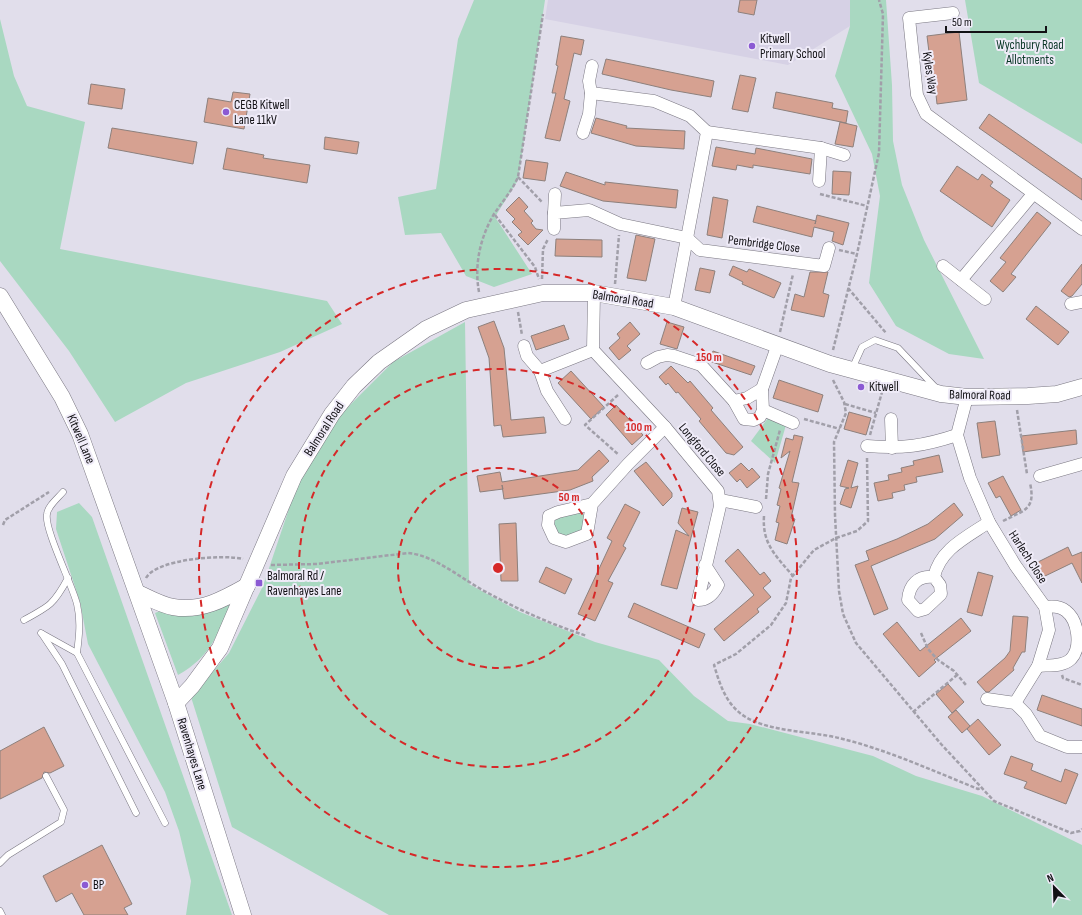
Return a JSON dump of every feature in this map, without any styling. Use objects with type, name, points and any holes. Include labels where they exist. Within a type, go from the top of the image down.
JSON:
[{"type":"street","name":"Kyles Way","points":[[953,13],[909,18],[917,96],[926,114],[1082,230]]},
{"type":"street","points":[[583,133],[591,93],[589,82],[592,66]]},
{"type":"street","points":[[591,93],[654,101],[690,116],[707,132],[821,148],[844,155]]},
{"type":"street","points":[[674,308],[707,132]]},
{"type":"street","points":[[819,181],[821,148]]},
{"type":"street","points":[[554,229],[555,194]]},
{"type":"street","points":[[961,280],[1033,194]]},
{"type":"street","name":"Pembridge Close","points":[[554,213],[589,210],[620,224],[687,238],[700,250],[796,263],[824,266],[829,248]]},
{"type":"street","points":[[943,266],[985,299]]},
{"type":"street","name":"Balmoral Road","points":[[176,703],[192,686],[220,648],[294,476],[332,414],[354,386],[379,362],[426,329],[466,310],[543,293],[594,293],[674,308],[778,344],[830,364],[941,394],[967,397],[1057,394],[1082,387]]},
{"type":"street","points":[[540,371],[593,350],[594,293]]},
{"type":"street","name":"Kitwell Lane","points":[[0,296],[62,397],[80,434],[138,593]]},
{"type":"street","points":[[647,363],[658,356],[667,355],[701,365],[734,401],[744,420],[754,420],[760,417],[763,410],[762,389],[778,344]]},
{"type":"street","points":[[524,346],[528,356],[540,371],[547,392],[566,419]]},
{"type":"street","name":"Longford Close","points":[[593,350],[665,427],[718,491],[720,500]]},
{"type":"street","points":[[734,401],[747,398],[762,389]]},
{"type":"street","points":[[867,446],[892,448],[927,445],[957,435],[967,397]]},
{"type":"street","points":[[763,410],[788,421]]},
{"type":"street","points":[[891,419],[892,448]]},
{"type":"street","points":[[592,504],[628,464],[665,427]]},
{"type":"street","name":"Harlech Close","points":[[957,435],[970,478],[991,524],[1016,565],[1045,606],[1049,630],[1038,666],[1015,703]]},
{"type":"street","points":[[1034,478],[1082,464]]},
{"type":"street","points":[[705,565],[720,500],[762,507]]},
{"type":"street","points":[[934,577],[936,566],[944,554],[991,524]]},
{"type":"street","points":[[138,593],[174,607],[204,606],[226,598],[247,586]]},
{"type":"street","name":"Ravenhayes Lane","points":[[138,593],[176,703],[243,915]]},
{"type":"street","points":[[1038,666],[1059,665],[1070,660],[1075,651],[1078,639],[1076,627],[1072,617],[1065,609],[1055,606],[1045,606]]},
{"type":"street","points":[[987,700],[1015,703],[1026,714],[1040,736],[1067,747],[1082,747]]},
{"type":"lane","points":[[852,370],[862,348],[875,340],[898,348],[941,394]]},
{"type":"lane","points":[[63,492],[52,503],[47,514],[46,526],[68,578],[77,605],[80,632],[77,653]]},
{"type":"lane","points":[[24,620],[47,608],[57,598],[68,578]]},
{"type":"lane","points":[[136,813],[62,664],[41,633],[77,653],[164,823]]},
{"type":"lane","points":[[0,863],[14,852],[61,822],[64,810],[46,776]]},
{"type":"lane","points":[[0,911],[2,915]]},
{"type":"path","points":[[879,0],[882,14],[879,153],[857,254],[830,364],[833,379],[845,404],[846,413],[834,442],[836,538],[839,591],[843,614],[856,643],[868,660],[994,801],[1071,833],[1082,829]]},
{"type":"path","points":[[482,307],[477,281],[478,254],[494,214],[513,188],[518,177],[543,14]]},
{"type":"path","points":[[518,177],[554,213]]},
{"type":"path","points":[[819,181],[818,193],[867,206]]},
{"type":"path","points":[[494,214],[535,267],[543,293]]},
{"type":"path","points":[[614,296],[620,224]]},
{"type":"path","points":[[543,293],[542,249],[554,229]]},
{"type":"path","points":[[829,248],[857,254]]},
{"type":"path","points":[[778,344],[782,320],[796,263]]},
{"type":"path","points":[[848,287],[898,348]]},
{"type":"path","points":[[518,311],[524,346]]},
{"type":"path","points":[[627,386],[585,425],[628,464]]},
{"type":"path","points":[[884,386],[867,446],[868,521],[857,531],[836,538],[814,550],[791,578],[786,603],[771,625],[736,654],[714,665],[722,692],[735,709],[755,721],[839,738],[904,759],[978,790],[982,788]]},
{"type":"path","points":[[845,404],[876,413]]},
{"type":"path","points":[[991,524],[1026,509],[1030,504],[1032,496],[1034,478],[1023,455],[1016,407]]},
{"type":"path","points":[[793,576],[767,543],[762,507],[768,474],[788,421],[795,416],[840,429]]},
{"type":"path","points":[[3,525],[5,520],[39,497],[59,488],[63,492]]},
{"type":"path","points":[[138,593],[148,574],[174,563],[211,556],[228,556],[273,565],[317,564],[408,553],[418,554],[460,576],[502,601],[564,628],[587,636]]},
{"type":"path","points":[[921,633],[928,649],[966,685]]},
{"type":"path","points":[[1059,665],[1063,678],[1082,685]]},
{"type":"path","points":[[913,712],[957,675]]},
{"type":"shaded area","name":"Kitwell Primary School","points":[[548,0],[850,0],[850,26],[788,65],[545,19]]},
{"type":"green space","points":[[474,0],[545,0],[518,180],[495,217],[532,274],[494,287],[466,276],[441,233],[405,235],[398,197],[436,189],[458,39]]},
{"type":"green space","points":[[850,0],[886,0],[892,85],[893,141],[902,185],[924,240],[984,359],[949,354],[896,326],[869,283],[880,196],[872,154],[835,76],[850,26]]},
{"type":"green space","name":"Wychbury Road Allotments","points":[[965,0],[1082,0],[1082,144],[979,83]]},
{"type":"green space","points":[[0,19],[14,76],[27,106],[85,122],[60,249],[327,301],[342,324],[280,352],[186,383],[115,422],[69,351],[0,261]]},
{"type":"green space","points":[[465,322],[469,584],[520,612],[595,642],[659,660],[694,696],[728,721],[750,724],[873,756],[916,776],[982,796],[1082,845],[1082,915],[389,915],[232,827],[191,697],[229,653],[263,586],[298,482],[336,419],[393,362]]},
{"type":"green space","points":[[768,418],[786,425],[775,463],[751,441]]},
{"type":"green space","points":[[79,503],[92,517],[232,915],[186,915],[191,881],[179,831],[165,792],[88,644],[80,602],[56,529],[57,512]]},
{"type":"green space","points":[[581,511],[584,515],[583,531],[571,539],[563,536],[556,530],[553,519]]},
{"type":"green space","points":[[233,599],[213,643],[199,660],[190,668],[178,675],[155,613],[165,609]]},
{"type":"building","points":[[740,0],[757,0],[754,15],[738,12]]},
{"type":"building","points":[[959,32],[967,100],[937,104],[934,76],[926,77],[924,61],[930,60],[927,36]]},
{"type":"building","points":[[561,36],[584,40],[581,55],[574,53],[564,99],[570,101],[560,141],[545,138],[556,93],[552,93],[558,66],[556,65]]},
{"type":"building","points":[[606,59],[714,81],[711,97],[671,90],[602,74]]},
{"type":"building","points":[[740,75],[756,78],[748,112],[732,109]]},
{"type":"building","points":[[91,84],[125,89],[122,109],[88,104]]},
{"type":"building","name":"CEGB Kitwell Lane 11kV","points":[[233,92],[250,94],[244,129],[204,122],[208,98],[231,102]]},
{"type":"building","points":[[776,92],[833,103],[832,108],[848,111],[846,123],[773,108]]},
{"type":"building","points":[[989,114],[1082,179],[1082,200],[979,128]]},
{"type":"building","points":[[596,118],[627,126],[626,128],[685,131],[684,149],[636,146],[591,133]]},
{"type":"building","points":[[840,122],[857,126],[853,147],[835,144]]},
{"type":"building","points":[[112,128],[197,142],[193,164],[108,148]]},
{"type":"building","points":[[325,137],[359,142],[357,154],[324,149]]},
{"type":"building","points":[[716,147],[755,154],[756,148],[812,159],[810,174],[753,165],[753,168],[737,165],[736,170],[712,166]]},
{"type":"building","points":[[227,148],[264,155],[263,158],[310,165],[307,183],[223,169]]},
{"type":"building","points":[[526,160],[548,163],[545,181],[523,178]]},
{"type":"building","points":[[957,166],[978,180],[982,174],[993,182],[990,186],[1010,200],[992,227],[940,191]]},
{"type":"building","points":[[833,171],[851,172],[849,195],[832,194]]},
{"type":"building","points":[[566,172],[605,185],[605,182],[678,190],[676,208],[603,201],[560,186]]},
{"type":"building","points":[[519,197],[528,207],[524,211],[533,221],[531,223],[536,229],[543,230],[528,245],[518,235],[522,232],[512,222],[515,219],[506,210]]},
{"type":"building","points":[[713,197],[728,200],[722,238],[707,235]]},
{"type":"building","points":[[757,206],[816,221],[817,215],[849,223],[843,245],[832,241],[834,232],[814,227],[812,237],[753,222]]},
{"type":"building","points":[[1037,212],[1051,223],[1011,274],[1016,277],[1003,292],[990,281],[1006,262],[1000,258]]},
{"type":"building","points":[[636,235],[655,239],[646,281],[627,278]]},
{"type":"building","points":[[556,239],[602,240],[602,257],[555,256]]},
{"type":"building","points":[[1082,264],[1082,284],[1072,296],[1069,297],[1061,291]]},
{"type":"building","points":[[733,266],[747,272],[749,269],[781,283],[774,298],[742,284],[743,282],[729,275]]},
{"type":"building","points":[[700,268],[715,271],[710,293],[695,290]]},
{"type":"building","points":[[810,272],[828,272],[823,293],[829,295],[824,317],[791,310],[795,294],[804,297]]},
{"type":"building","points":[[1036,306],[1069,332],[1058,345],[1026,319]]},
{"type":"building","points":[[494,321],[504,348],[511,420],[544,417],[546,433],[503,437],[501,425],[494,426],[489,358],[478,327]]},
{"type":"building","points":[[630,322],[640,334],[627,346],[631,350],[619,360],[609,348],[620,338],[617,334]]},
{"type":"building","points":[[667,322],[684,327],[677,349],[660,344]]},
{"type":"building","points":[[564,325],[569,339],[536,350],[531,336]]},
{"type":"building","points":[[713,351],[755,366],[751,375],[709,361]]},
{"type":"building","points":[[671,366],[688,383],[690,381],[713,408],[711,410],[743,447],[734,455],[726,453],[699,421],[701,419],[678,392],[676,393],[668,383],[666,385],[659,377]]},
{"type":"building","points":[[571,371],[604,407],[591,419],[558,383]]},
{"type":"building","points":[[779,380],[823,395],[818,412],[773,398]]},
{"type":"building","points":[[616,405],[643,435],[632,445],[606,415]]},
{"type":"building","points":[[849,412],[871,418],[866,435],[844,429]]},
{"type":"building","points":[[995,421],[1000,455],[982,458],[977,423]]},
{"type":"building","points":[[1076,430],[1077,444],[1023,452],[1021,436]]},
{"type":"building","points":[[794,435],[803,437],[792,482],[799,483],[791,518],[795,519],[787,544],[775,540],[779,523],[776,522],[780,506],[777,505],[781,489],[779,488],[790,451],[781,458],[786,438],[793,440]]},
{"type":"building","points":[[599,450],[609,461],[592,477],[593,481],[570,490],[504,499],[503,489],[480,492],[477,476],[500,472],[502,482],[578,470]]},
{"type":"building","points":[[939,455],[943,472],[916,477],[917,482],[904,485],[905,490],[892,493],[893,498],[878,501],[874,483],[889,480],[888,475],[902,472],[901,468],[914,465],[913,461]]},
{"type":"building","points":[[848,460],[858,463],[851,488],[858,486],[851,508],[840,504],[845,489],[849,488],[840,486]]},
{"type":"building","points":[[646,462],[672,493],[672,497],[663,506],[634,471]]},
{"type":"building","points":[[741,463],[749,471],[752,468],[760,477],[747,488],[740,479],[737,482],[729,473]]},
{"type":"building","points":[[1003,476],[1021,510],[1011,516],[1000,496],[996,498],[988,483]]},
{"type":"building","points":[[954,503],[963,515],[935,539],[871,566],[888,609],[874,615],[855,565],[869,560],[866,551],[897,539],[928,524]]},
{"type":"building","points":[[625,504],[640,512],[623,546],[626,548],[608,581],[613,583],[595,621],[578,614],[612,541],[607,538]]},
{"type":"building","points":[[682,508],[698,512],[677,589],[661,585],[676,530],[689,536],[678,523]]},
{"type":"building","points":[[516,523],[518,581],[501,581],[499,524]]},
{"type":"building","points":[[1068,547],[1072,556],[1082,552],[1082,583],[1072,563],[1043,577],[1036,563]]},
{"type":"building","points":[[738,549],[760,575],[764,572],[771,581],[763,588],[771,597],[757,609],[759,612],[724,641],[714,629],[754,595],[725,561]]},
{"type":"building","points":[[546,567],[572,579],[565,594],[539,582]]},
{"type":"building","points":[[978,572],[993,576],[982,616],[967,612]]},
{"type":"building","points":[[634,603],[705,634],[699,648],[628,617]]},
{"type":"building","points":[[1013,616],[1028,617],[1025,652],[1022,652],[1013,668],[1014,670],[989,692],[986,692],[977,682],[1005,658],[1010,651]]},
{"type":"building","points":[[961,618],[971,631],[934,660],[936,662],[919,677],[883,634],[897,622],[920,651]]},
{"type":"building","points":[[948,684],[964,702],[952,713],[936,694]]},
{"type":"building","points":[[1042,695],[1082,709],[1082,726],[1037,710]]},
{"type":"building","points":[[956,710],[970,726],[962,733],[948,717]]},
{"type":"building","points":[[978,719],[1001,745],[989,755],[967,729]]},
{"type":"building","points":[[44,727],[64,766],[50,773],[44,772],[42,778],[0,799],[0,751]]},
{"type":"building","points":[[1011,756],[1033,764],[1031,770],[1061,782],[1065,769],[1078,774],[1066,804],[1024,788],[1027,782],[1004,774]]},
{"type":"building","name":"BP","points":[[102,845],[132,904],[124,908],[128,915],[84,915],[72,893],[56,902],[43,876]]},
{"type":"place","name":"Kitwell Primary School","points":[[752,46]]},
{"type":"place","name":"CEGB Kitwell Lane 11kV","points":[[226,112]]},
{"type":"place","name":"Kitwell","points":[[861,387]]},
{"type":"place","name":"Balmoral Rd / Ravenhayes Lane","points":[[259,583]]},
{"type":"place","name":"BP","points":[[85,885]]}]
